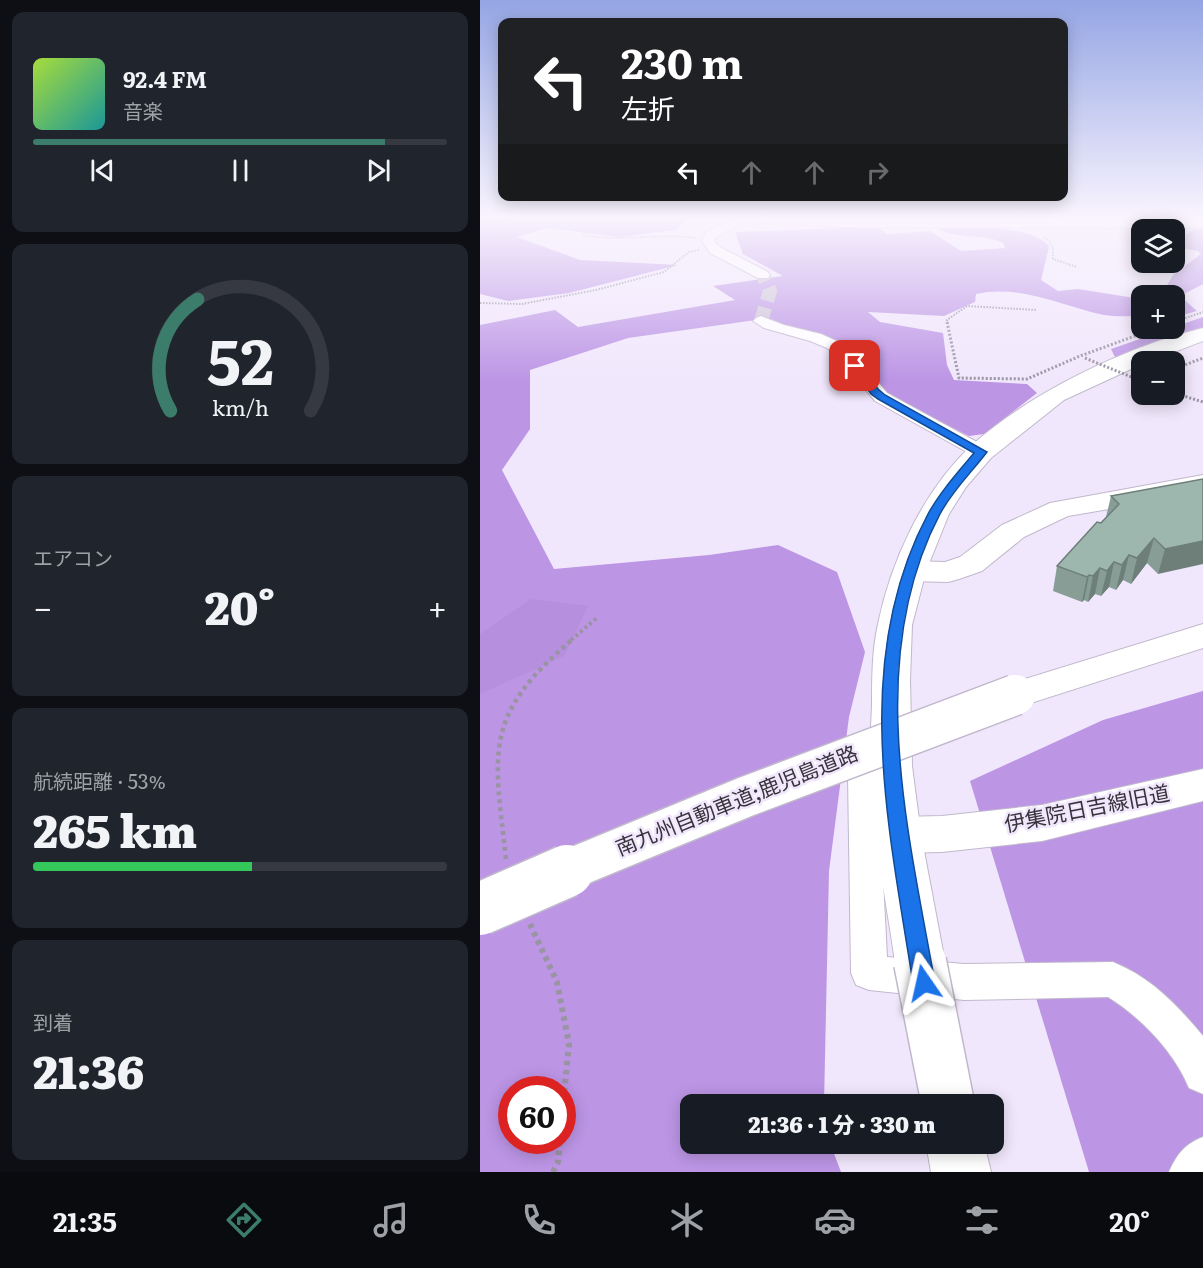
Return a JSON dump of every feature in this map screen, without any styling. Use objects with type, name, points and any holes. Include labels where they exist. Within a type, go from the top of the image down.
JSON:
[{"type":"main road","points":[[946,1094],[920,963],[899,835],[891,766],[891,680],[895,625],[910,572],[934,514],[954,483],[981,452],[1033,410],[1065,389],[1128,361],[1203,334]]},
{"type":"main road","points":[[910,572],[948,572],[971,564],[1013,531],[1060,509],[1203,484]]},
{"type":"main road","name":"南九州自動車道;鹿児島道路","points":[[480,909],[571,867],[800,773],[1015,695],[1203,636]]},
{"type":"main road","name":"伊集院日吉線旧道","points":[[899,835],[942,834],[1042,823],[1203,785]]},
{"type":"main road","points":[[958,1154],[961,1172]]},
{"type":"street","points":[[758,272],[763,275]]},
{"type":"street","points":[[761,321],[768,325],[815,336],[834,345],[855,366],[874,392],[981,452]]},
{"type":"street","points":[[891,766],[862,776],[869,973],[964,982],[1113,980],[1140,996],[1164,1019],[1196,1058],[1203,1074]]},
{"type":"street","points":[[1191,1172],[1203,1158]]},
{"type":"path","points":[[480,303],[522,304],[596,290],[664,272]]},
{"type":"path","points":[[1037,310],[967,306],[947,320],[959,378],[1027,379],[1131,337]]},
{"type":"path","points":[[1185,318],[1203,312]]},
{"type":"path","points":[[1080,356],[1131,377]]},
{"type":"path","points":[[1185,365],[1203,358]]},
{"type":"path","points":[[1185,396],[1203,402]]},
{"type":"path","points":[[553,1172],[559,1154]]},
{"type":"shaded area","points":[[480,272],[652,272],[569,293],[508,301],[480,294]]},
{"type":"shaded area","points":[[775,272],[1043,272],[1041,280],[1058,291],[1078,289],[1131,297],[1131,316],[1104,315],[1041,297],[1009,292],[976,294],[975,302],[944,316],[868,312],[880,322],[943,333],[947,365],[954,380],[1027,384],[1037,393],[984,434],[969,436],[883,393],[868,368],[827,337],[763,319],[628,338],[530,370],[530,429],[502,470],[554,569],[709,555],[778,545],[837,572],[865,652],[849,717],[829,871],[824,1094],[680,1094],[680,1154],[834,1154],[841,1172],[480,1172],[480,325],[555,310],[578,327],[735,300],[713,286],[783,276]]},
{"type":"shaded area","points":[[1203,272],[1203,284],[1185,293],[1185,285],[1167,285],[1176,273]]},
{"type":"shaded area","points":[[1185,300],[1197,311],[1185,314]]},
{"type":"shaded area","points":[[1203,317],[1203,328],[1185,334],[1185,323]]},
{"type":"shaded area","points":[[1140,339],[1172,339],[1138,351],[1131,351],[1131,354],[1116,359],[1111,349]]},
{"type":"shaded area","points":[[531,599],[588,606],[564,656],[480,694],[480,634]]},
{"type":"shaded area","points":[[1203,691],[1203,1172],[1089,1172],[970,781],[1103,720]]},
{"type":"building","points":[[1203,479],[1203,541],[1165,549],[1154,538],[1137,558],[1129,555],[1122,565],[1114,562],[1107,571],[1100,568],[1093,576],[1087,577],[1057,566],[1097,522],[1101,523],[1119,504],[1111,496]]},
{"type":"tunnel","points":[[761,321],[770,291],[763,275]]},
{"type":"route","points":[[855,366],[874,392],[881,397],[981,452],[954,483],[934,514],[910,572],[895,625],[891,680],[891,766],[899,835],[924,983]]}]
